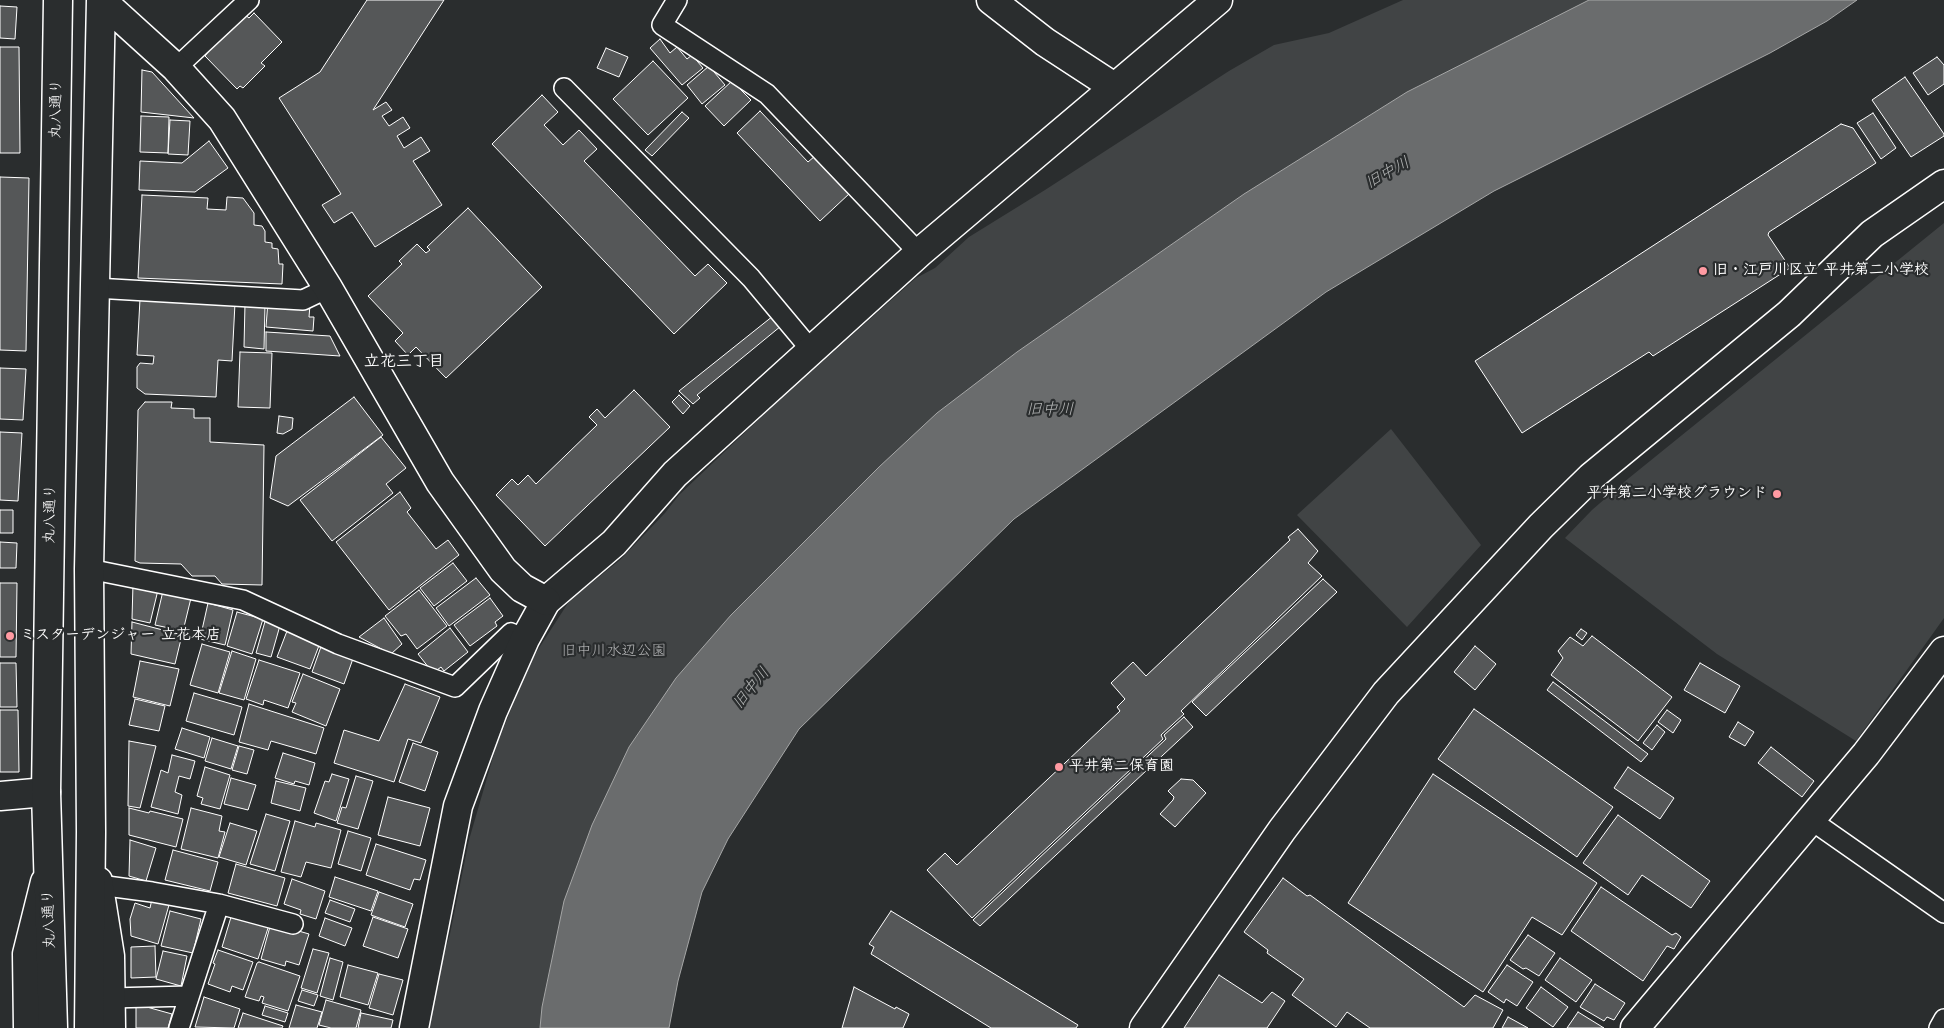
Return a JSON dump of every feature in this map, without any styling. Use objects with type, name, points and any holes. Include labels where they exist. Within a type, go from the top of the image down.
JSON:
[{"type":"street","name":"丸八通り","points":[[53,1028],[46,792],[58,0]]},
{"type":"street","points":[[100,0],[176,68],[222,119],[328,288],[440,482],[503,570],[522,588],[546,600]]},
{"type":"street","points":[[89,1028],[91,832],[89,569],[100,0]]},
{"type":"street","points":[[414,1028],[458,806],[493,711],[525,639],[546,600],[614,543],[675,474],[919,253],[1218,0]]},
{"type":"street","points":[[999,3],[1045,42],[1114,87]]},
{"type":"street","points":[[1144,1028],[1282,830],[1386,694],[1541,526],[1591,477],[1789,314],[1872,234],[1944,184]]},
{"type":"street","points":[[1644,1025],[1866,754],[1943,655]]},
{"type":"street","points":[[0,796],[46,792]]},
{"type":"street","points":[[91,832],[110,956],[111,1028]]},
{"type":"street","points":[[28,1028],[27,954],[48,866]]},
{"type":"lane","points":[[176,68],[249,0]]},
{"type":"lane","points":[[677,0],[662,25],[767,94],[919,253]]},
{"type":"lane","points":[[564,88],[751,278],[812,351]]},
{"type":"lane","points":[[95,288],[303,300],[328,288]]},
{"type":"lane","points":[[89,569],[243,600],[338,644],[454,687],[512,633],[525,639]]},
{"type":"lane","points":[[1811,820],[1944,913]]},
{"type":"lane","points":[[99,885],[219,904],[293,924]]},
{"type":"lane","points":[[179,1028],[219,904]]},
{"type":"lane","points":[[111,998],[189,996]]},
{"type":"lane","points":[[1939,1028],[1944,1019]]},
{"type":"green space","name":"旧中川水辺公園","points":[[1403,0],[1589,0],[1407,92],[1244,194],[1017,352],[937,414],[564,901],[542,1007],[540,1028],[428,1028],[436,980],[450,934],[469,840],[496,747],[530,662],[570,600],[620,560],[665,513],[679,495],[775,404],[916,278],[935,268],[969,237],[1229,71],[1274,45],[1329,33]]},
{"type":"green space","name":"平井第二小学校グラウンド","points":[[1944,223],[1944,618],[1856,741],[1717,654],[1565,538],[1592,510],[1629,478]]},
{"type":"green space","points":[[1391,429],[1481,545],[1407,627],[1297,515]]},
{"type":"water","name":"旧中川","points":[[1589,0],[1857,0],[1827,21],[1770,53],[1494,191],[1326,292],[1014,519],[799,729],[728,839],[702,892],[678,981],[669,1028],[540,1028],[542,1007],[564,901],[592,825],[629,747],[676,678],[731,615],[879,467],[937,413],[1017,352],[1244,194],[1407,92]]},
{"type":"building","points":[[367,0],[444,0],[373,110],[386,102],[392,110],[382,116],[389,126],[403,117],[410,128],[397,136],[404,148],[421,137],[430,151],[413,161],[442,205],[375,247],[352,212],[334,223],[322,205],[341,194],[279,98],[320,72]]},
{"type":"building","points":[[0,6],[17,7],[15,39],[0,38]]},
{"type":"building","points":[[254,13],[282,42],[261,63],[265,66],[243,88],[240,86],[237,89],[205,56],[207,51],[244,14],[249,18]]},
{"type":"building","points":[[660,39],[670,53],[677,47],[687,59],[692,55],[703,68],[682,85],[650,48]]},
{"type":"building","points":[[0,47],[19,47],[20,153],[0,153]]},
{"type":"building","points":[[606,48],[628,57],[619,77],[597,68]]},
{"type":"building","points":[[1937,57],[1944,65],[1944,84],[1928,95],[1913,73]]},
{"type":"building","points":[[653,61],[688,98],[648,135],[613,99]]},
{"type":"building","points":[[709,66],[725,85],[702,104],[687,85]]},
{"type":"building","points":[[142,70],[152,72],[194,118],[141,112]]},
{"type":"building","points":[[1905,77],[1944,134],[1944,136],[1911,157],[1872,100]]},
{"type":"building","points":[[732,81],[751,100],[724,126],[705,106]]},
{"type":"building","points":[[542,95],[558,112],[544,125],[563,145],[579,130],[597,149],[584,161],[695,276],[708,264],[727,283],[674,334],[492,144]]},
{"type":"building","points":[[760,111],[808,162],[815,156],[850,193],[820,221],[737,133]]},
{"type":"building","points":[[682,112],[689,118],[652,156],[645,150]]},
{"type":"building","points":[[1873,113],[1896,148],[1881,159],[1857,123]]},
{"type":"building","points":[[141,116],[169,117],[168,153],[140,152]]},
{"type":"building","points":[[170,120],[190,121],[188,155],[168,154]]},
{"type":"building","points":[[1841,124],[1853,128],[1876,163],[1769,232],[1768,235],[1790,268],[1653,356],[1649,352],[1522,433],[1475,361]]},
{"type":"building","points":[[209,141],[228,168],[195,192],[139,190],[140,161],[182,163]]},
{"type":"building","points":[[0,177],[29,178],[26,351],[0,350]]},
{"type":"building","points":[[142,195],[208,198],[207,209],[226,210],[227,197],[243,198],[254,213],[254,225],[262,226],[265,231],[265,242],[272,243],[272,248],[278,249],[279,264],[283,264],[282,284],[138,278]]},
{"type":"building","points":[[468,208],[542,287],[446,378],[416,347],[408,355],[395,341],[403,333],[368,296],[402,264],[399,261],[417,244],[426,253],[430,250],[427,247]]},
{"type":"building","points":[[140,299],[235,303],[232,361],[218,360],[216,397],[145,394],[137,388],[137,367],[140,363],[153,364],[154,356],[137,355]]},
{"type":"building","points":[[268,301],[310,305],[309,317],[314,317],[313,331],[266,327]]},
{"type":"building","points":[[245,304],[265,305],[264,349],[244,347]]},
{"type":"building","points":[[773,316],[781,326],[697,395],[700,398],[693,404],[679,391]]},
{"type":"building","points":[[266,332],[330,336],[340,356],[266,351]]},
{"type":"building","points":[[240,352],[272,353],[270,408],[238,407]]},
{"type":"building","points":[[0,368],[26,369],[23,420],[0,419]]},
{"type":"building","points":[[634,390],[670,427],[545,546],[496,495],[512,479],[518,485],[528,475],[536,484],[597,425],[589,417],[597,409],[605,418]]},
{"type":"building","points":[[679,395],[690,406],[683,414],[672,402]]},
{"type":"building","points":[[354,397],[383,435],[288,506],[270,498],[276,456]]},
{"type":"building","points":[[145,402],[172,402],[171,408],[194,409],[194,418],[210,418],[210,442],[264,445],[262,585],[222,584],[215,576],[192,576],[181,564],[140,563],[135,561],[138,410]]},
{"type":"building","points":[[279,416],[293,418],[292,429],[283,434],[277,433]]},
{"type":"building","points":[[0,432],[22,433],[18,501],[0,500]]},
{"type":"building","points":[[381,437],[406,468],[386,484],[393,493],[332,541],[300,500]]},
{"type":"building","points":[[400,492],[411,508],[407,512],[436,549],[448,540],[459,555],[389,610],[336,542]]},
{"type":"building","points":[[0,510],[13,510],[13,533],[0,533]]},
{"type":"building","points":[[1298,529],[1318,551],[1308,563],[1322,576],[1181,711],[1184,714],[1161,735],[1163,739],[972,918],[927,870],[945,853],[957,865],[1120,711],[1117,707],[1125,699],[1111,683],[1133,662],[1146,676],[1290,540],[1288,537]]},
{"type":"building","points":[[0,542],[17,543],[16,568],[0,568]]},
{"type":"building","points":[[453,563],[467,581],[434,606],[420,588]]},
{"type":"building","points":[[476,578],[490,595],[449,626],[436,608]]},
{"type":"building","points":[[1323,579],[1337,592],[1206,716],[1192,702]]},
{"type":"building","points":[[0,583],[17,583],[16,657],[0,657]]},
{"type":"building","points":[[133,584],[158,590],[150,623],[132,619]]},
{"type":"building","points":[[419,590],[447,626],[417,649],[406,634],[401,636],[385,616]]},
{"type":"building","points":[[163,591],[191,598],[183,631],[155,625]]},
{"type":"building","points":[[490,598],[503,616],[495,622],[497,626],[470,646],[454,625]]},
{"type":"building","points":[[208,603],[233,610],[225,645],[200,639]]},
{"type":"building","points":[[237,612],[263,619],[252,654],[227,646]]},
{"type":"building","points":[[266,618],[281,622],[271,657],[256,653]]},
{"type":"building","points":[[384,618],[402,644],[391,654],[359,637]]},
{"type":"building","points":[[132,622],[182,635],[175,664],[131,654]]},
{"type":"building","points":[[450,628],[468,652],[444,671],[441,667],[433,673],[418,654]]},
{"type":"building","points":[[1581,629],[1587,633],[1582,640],[1576,635]]},
{"type":"building","points":[[287,631],[320,643],[310,669],[277,657]]},
{"type":"building","points":[[1592,636],[1672,697],[1638,741],[1551,675],[1563,658],[1558,651],[1570,637],[1583,646]]},
{"type":"building","points":[[323,641],[355,653],[344,684],[312,672]]},
{"type":"building","points":[[202,644],[230,652],[218,693],[190,685]]},
{"type":"building","points":[[1475,646],[1496,664],[1475,690],[1454,672]]},
{"type":"building","points":[[232,651],[256,659],[244,700],[219,693]]},
{"type":"building","points":[[259,660],[300,673],[288,708],[264,700],[263,705],[246,699]]},
{"type":"building","points":[[140,661],[179,669],[170,706],[133,697]]},
{"type":"building","points":[[0,663],[16,663],[17,707],[0,707]]},
{"type":"building","points":[[1700,663],[1740,686],[1725,713],[1684,690]]},
{"type":"building","points":[[303,674],[340,689],[326,726],[292,712],[296,703],[292,702]]},
{"type":"building","points":[[1553,682],[1648,754],[1641,762],[1547,690]]},
{"type":"building","points":[[405,684],[440,697],[421,743],[408,739],[394,782],[334,763],[344,730],[379,741]]},
{"type":"building","points":[[194,693],[242,707],[234,735],[186,721]]},
{"type":"building","points":[[135,699],[165,706],[159,731],[129,725]]},
{"type":"building","points":[[249,704],[324,728],[316,754],[271,741],[268,750],[239,742]]},
{"type":"building","points":[[1474,709],[1613,807],[1577,857],[1438,759]]},
{"type":"building","points":[[0,710],[18,710],[19,772],[0,772]]},
{"type":"building","points":[[1667,710],[1681,720],[1673,733],[1658,722]]},
{"type":"building","points":[[1184,717],[1193,727],[980,926],[973,920],[1166,739],[1164,735]]},
{"type":"building","points":[[1738,722],[1754,732],[1745,746],[1729,737]]},
{"type":"building","points":[[1657,725],[1665,732],[1652,750],[1643,743]]},
{"type":"building","points":[[182,728],[210,737],[204,758],[175,749]]},
{"type":"building","points":[[212,738],[238,746],[231,769],[205,761]]},
{"type":"building","points":[[129,741],[156,746],[140,808],[128,806]]},
{"type":"building","points":[[413,743],[438,752],[425,791],[399,782]]},
{"type":"building","points":[[239,746],[254,750],[247,774],[232,770]]},
{"type":"building","points":[[1771,747],[1814,781],[1802,797],[1758,763]]},
{"type":"building","points":[[283,753],[315,763],[309,785],[295,781],[294,784],[275,778]]},
{"type":"building","points":[[172,755],[195,761],[190,779],[179,776],[175,792],[182,795],[178,814],[151,807],[161,770],[168,773]]},
{"type":"building","points":[[205,767],[230,775],[220,809],[201,804],[203,798],[197,796]]},
{"type":"building","points":[[1628,767],[1674,798],[1660,819],[1614,788]]},
{"type":"building","points":[[332,774],[349,779],[336,821],[314,813],[325,781],[329,782]]},
{"type":"building","points":[[1433,774],[1597,883],[1562,935],[1532,917],[1483,992],[1348,903]]},
{"type":"building","points":[[356,776],[373,781],[358,829],[337,823],[342,807],[346,808]]},
{"type":"building","points":[[231,778],[256,785],[248,810],[224,804]]},
{"type":"building","points":[[1181,779],[1193,780],[1206,793],[1175,827],[1160,814],[1173,800],[1174,797],[1168,791]]},
{"type":"building","points":[[276,781],[306,788],[300,811],[271,803]]},
{"type":"building","points":[[388,797],[430,808],[420,846],[378,835]]},
{"type":"building","points":[[129,808],[183,819],[176,847],[129,835]]},
{"type":"building","points":[[191,808],[222,816],[219,831],[225,832],[218,858],[181,849]]},
{"type":"building","points":[[266,814],[290,821],[275,871],[250,864]]},
{"type":"building","points":[[1618,815],[1710,881],[1691,908],[1642,875],[1628,895],[1583,863]]},
{"type":"building","points":[[295,821],[315,827],[316,823],[341,830],[331,868],[306,862],[301,877],[281,872]]},
{"type":"building","points":[[230,823],[257,831],[246,865],[219,857]]},
{"type":"building","points":[[348,831],[371,838],[361,871],[338,864]]},
{"type":"building","points":[[130,840],[156,848],[146,881],[129,876]]},
{"type":"building","points":[[376,844],[426,860],[420,880],[414,879],[410,890],[366,875]]},
{"type":"building","points":[[173,850],[218,862],[210,891],[165,880]]},
{"type":"building","points":[[236,864],[285,878],[277,906],[228,893]]},
{"type":"building","points":[[335,877],[378,891],[371,911],[329,897]]},
{"type":"building","points":[[1283,878],[1307,896],[1310,895],[1464,1007],[1475,995],[1503,1010],[1493,1028],[1370,1028],[1347,1012],[1336,1027],[1292,995],[1304,979],[1267,953],[1268,950],[1244,932]]},
{"type":"building","points":[[292,879],[325,891],[316,919],[300,914],[301,910],[284,904]]},
{"type":"building","points":[[1601,887],[1672,935],[1676,933],[1681,937],[1674,949],[1667,946],[1643,981],[1571,931]]},
{"type":"building","points":[[379,892],[413,904],[405,927],[371,915]]},
{"type":"building","points":[[152,899],[169,905],[158,944],[131,936],[130,919],[135,903],[150,908]]},
{"type":"building","points":[[330,900],[355,909],[350,922],[325,913]]},
{"type":"building","points":[[170,911],[201,919],[193,953],[161,946]]},
{"type":"building","points":[[891,911],[1078,1025],[1076,1028],[991,1028],[871,954],[874,947],[869,944]]},
{"type":"building","points":[[237,915],[269,925],[258,959],[222,947],[231,917],[236,919]]},
{"type":"building","points":[[373,917],[408,929],[398,958],[363,946]]},
{"type":"building","points":[[325,918],[352,928],[345,946],[319,936]]},
{"type":"building","points":[[271,923],[309,934],[299,965],[286,961],[285,966],[261,959]]},
{"type":"building","points":[[1528,935],[1555,953],[1539,976],[1526,968],[1523,969],[1510,960]]},
{"type":"building","points":[[155,946],[156,977],[131,978],[131,947]]},
{"type":"building","points":[[313,949],[329,953],[317,993],[301,988]]},
{"type":"building","points":[[218,950],[253,962],[243,990],[232,986],[230,992],[208,984]]},
{"type":"building","points":[[163,951],[187,956],[181,986],[156,979]]},
{"type":"building","points":[[330,958],[343,962],[333,1000],[320,996]]},
{"type":"building","points":[[1560,958],[1592,980],[1576,1002],[1545,980]]},
{"type":"building","points":[[259,962],[300,976],[288,1011],[262,1003],[264,997],[261,996],[259,1001],[245,997]]},
{"type":"building","points":[[348,965],[378,973],[368,1005],[340,997]]},
{"type":"building","points":[[1507,965],[1533,982],[1517,1006],[1506,999],[1504,1003],[1488,992]]},
{"type":"building","points":[[379,974],[403,980],[393,1015],[369,1008]]},
{"type":"building","points":[[1219,975],[1262,1003],[1272,992],[1285,1001],[1267,1028],[1184,1028]]},
{"type":"building","points":[[1595,984],[1625,1003],[1614,1020],[1607,1017],[1604,1021],[1580,1007]]},
{"type":"building","points":[[854,987],[895,1009],[896,1007],[909,1014],[903,1028],[842,1028]]},
{"type":"building","points":[[1541,987],[1568,1007],[1553,1027],[1526,1008]]},
{"type":"building","points":[[302,990],[318,995],[314,1006],[298,1001]]},
{"type":"building","points":[[204,997],[240,1009],[234,1028],[195,1027]]},
{"type":"building","points":[[326,1000],[361,1010],[356,1028],[331,1028],[319,1025]]},
{"type":"building","points":[[136,1004],[172,1014],[168,1028],[136,1028]]},
{"type":"building","points":[[296,1005],[322,1012],[317,1028],[289,1028]]},
{"type":"building","points":[[265,1006],[288,1013],[285,1022],[262,1015]]},
{"type":"building","points":[[1578,1012],[1604,1028],[1567,1028]]},
{"type":"building","points":[[243,1013],[283,1026],[282,1028],[238,1028]]},
{"type":"building","points":[[361,1013],[393,1020],[391,1028],[358,1028]]},
{"type":"building","points":[[1508,1017],[1528,1028],[1502,1028]]},
{"type":"place","name":"旧・江戸川区立 平井第二小学校","points":[[1703,271]]},
{"type":"place","name":"平井第二小学校グラウンド","points":[[1777,494]]},
{"type":"place","name":"ミスターデンジャー 立花本店","points":[[10,636]]},
{"type":"place","name":"平井第二保育園","points":[[1059,767]]},
{"type":"district","name":"立花三丁目","points":[[404,363]]}]
